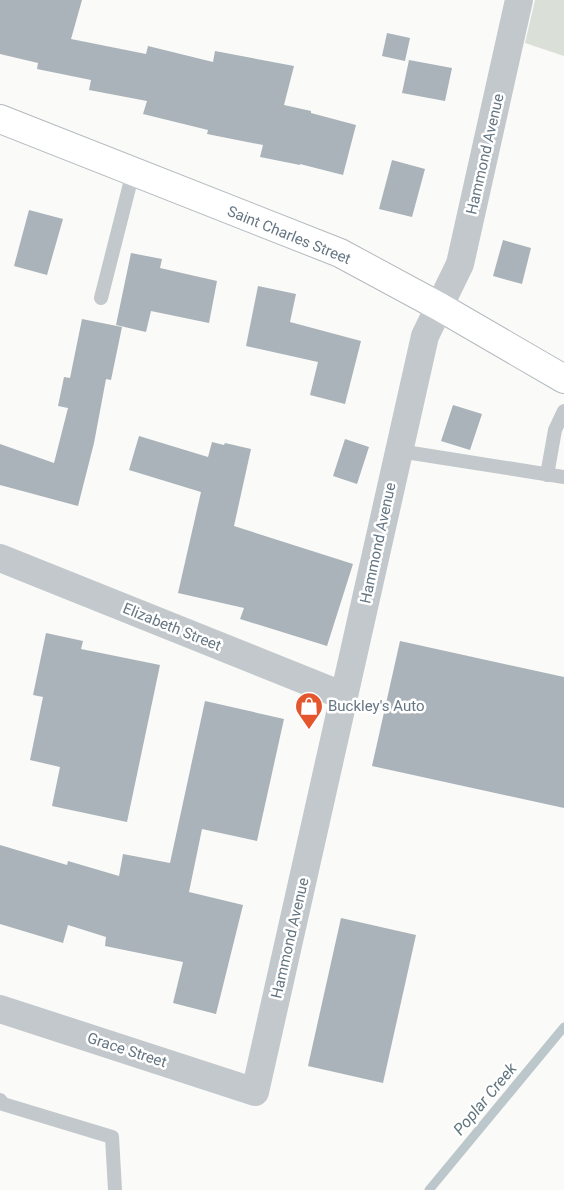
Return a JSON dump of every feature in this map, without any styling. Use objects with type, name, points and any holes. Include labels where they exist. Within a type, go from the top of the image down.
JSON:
[{"type":"main road","name":"Saint Charles Street","points":[[0,119],[340,253],[564,378]]},
{"type":"street","name":"Hammond Avenue","points":[[255,1092],[424,336],[440,308],[460,264],[519,0]]},
{"type":"street","name":"Elizabeth Street","points":[[0,558],[344,696]]},
{"type":"street","name":"Grace Street","points":[[0,1009],[255,1092]]},
{"type":"lane","points":[[101,298],[133,172]]},
{"type":"lane","points":[[546,474],[555,430],[564,412]]},
{"type":"lane","points":[[398,451],[564,477]]},
{"type":"lane","points":[[0,1100],[3,1104],[112,1137],[116,1190]]},
{"type":"shaded area","points":[[535,0],[564,0],[564,56],[525,43]]},
{"type":"building","points":[[0,0],[82,0],[71,39],[146,54],[148,46],[213,62],[215,51],[294,66],[284,105],[356,125],[343,175],[300,164],[260,157],[263,145],[207,134],[208,130],[143,114],[147,101],[89,90],[91,80],[37,69],[38,63],[0,54]]},
{"type":"building","points":[[387,33],[410,38],[405,61],[382,56]]},
{"type":"building","points":[[409,60],[452,68],[445,101],[402,93]]},
{"type":"building","points":[[392,160],[425,169],[412,217],[379,209]]},
{"type":"building","points":[[29,210],[63,219],[47,275],[14,266]]},
{"type":"building","points":[[503,240],[531,248],[522,284],[493,276]]},
{"type":"building","points":[[131,253],[162,259],[160,268],[217,281],[209,323],[151,311],[146,332],[116,325]]},
{"type":"building","points":[[258,286],[296,294],[290,322],[361,341],[345,404],[310,395],[318,362],[246,346]]},
{"type":"building","points":[[82,319],[122,327],[111,380],[106,379],[94,443],[78,506],[0,485],[0,444],[54,463],[68,408],[58,406],[64,377],[70,378]]},
{"type":"building","points":[[453,405],[482,414],[470,450],[441,441]]},
{"type":"building","points":[[139,436],[208,457],[212,442],[251,449],[234,526],[353,564],[327,646],[240,619],[244,608],[178,593],[201,492],[129,470]]},
{"type":"building","points":[[345,439],[369,447],[357,484],[333,476]]},
{"type":"building","points":[[46,633],[83,641],[81,649],[160,665],[127,822],[52,806],[60,767],[30,760],[43,697],[33,695]]},
{"type":"building","points":[[400,641],[564,677],[564,808],[372,766]]},
{"type":"building","points":[[205,701],[284,719],[257,841],[202,829],[189,892],[243,905],[216,1014],[173,1003],[183,962],[105,946],[106,937],[68,925],[63,943],[0,924],[0,845],[67,865],[68,861],[119,876],[123,854],[170,863]]},
{"type":"building","points":[[341,918],[416,935],[383,1083],[308,1066]]},
{"type":"waterway","name":"Poplar Creek","points":[[429,1190],[564,1027]]},
{"type":"place","name":"Buckley's Auto","points":[[309,730]]}]
